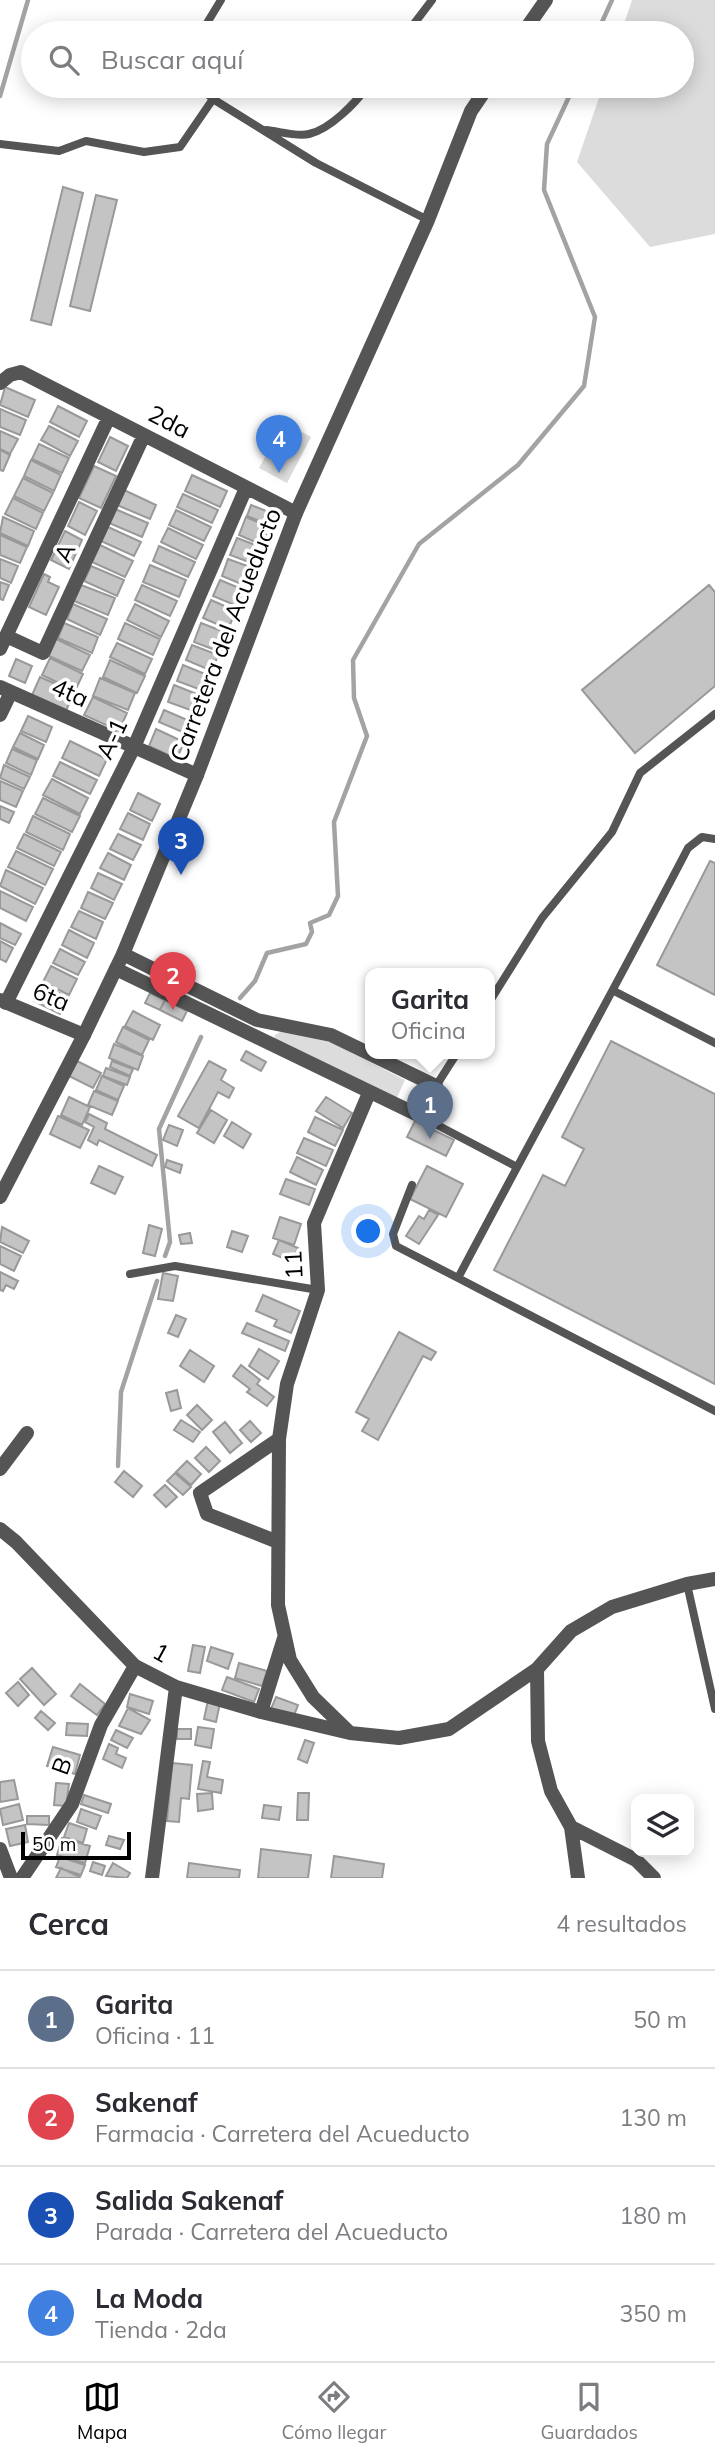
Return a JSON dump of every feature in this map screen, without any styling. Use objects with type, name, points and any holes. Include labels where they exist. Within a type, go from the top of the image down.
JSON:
[{"type":"street","points":[[531,21],[546,0]]},
{"type":"street","name":"Carretera del Acueducto","points":[[0,1197],[123,954],[197,775],[296,513],[429,220],[471,111],[480,98]]},
{"type":"street","name":"2da","points":[[0,383],[10,375],[21,372],[296,513]]},
{"type":"street","name":"A","points":[[110,417],[3,643],[43,653],[144,435]]},
{"type":"street","name":"A-1","points":[[2,1004],[134,747],[246,488]]},
{"type":"street","points":[[0,715],[6,689]]},
{"type":"street","name":"4ta","points":[[6,689],[197,775]]},
{"type":"street","points":[[123,954],[257,1020],[331,1035],[365,1052]]},
{"type":"street","points":[[116,969],[420,1116],[436,1086],[380,1059]]},
{"type":"street","name":"6ta","points":[[2,1004],[84,1035]]},
{"type":"street","name":"11","points":[[350,1733],[313,1697],[290,1660],[278,1605],[279,1439],[287,1384],[318,1290],[314,1223],[369,1093]]},
{"type":"street","points":[[0,1469],[27,1433]]},
{"type":"street","points":[[278,1542],[207,1514],[200,1493],[279,1439]]},
{"type":"street","name":"1","points":[[0,1529],[16,1542],[135,1666],[176,1687],[261,1712],[350,1733],[399,1738],[449,1729],[537,1669],[571,1631],[612,1607],[687,1584],[715,1579]]},
{"type":"street","name":"11","points":[[261,1712],[285,1637]]},
{"type":"street","name":"B","points":[[22,1878],[72,1804],[101,1725],[135,1666]]},
{"type":"street","points":[[537,1669],[538,1741],[551,1791],[570,1827],[578,1878]]},
{"type":"street","points":[[152,1878],[176,1687]]},
{"type":"street","points":[[570,1827],[636,1860],[654,1878]]},
{"type":"street","points":[[0,1849],[10,1878]]},
{"type":"lane","points":[[208,21],[221,0]]},
{"type":"lane","points":[[416,21],[432,0]]},
{"type":"lane","points":[[263,130],[309,134],[334,121],[359,98]]},
{"type":"lane","points":[[0,144],[59,152],[86,141],[144,152],[180,148],[213,99],[316,163],[429,220]]},
{"type":"lane","points":[[495,992],[542,918],[612,832],[640,773],[715,714]]},
{"type":"lane","points":[[458,1278],[614,992],[688,848],[702,836],[715,839]]},
{"type":"lane","points":[[614,992],[715,1043]]},
{"type":"lane","points":[[436,1086],[453,1059]]},
{"type":"lane","points":[[420,1116],[517,1167]]},
{"type":"lane","points":[[412,1185],[393,1234],[396,1246],[715,1411]]},
{"type":"lane","points":[[130,1274],[175,1266],[318,1290]]},
{"type":"lane","points":[[687,1584],[715,1709]]},
{"type":"shaded area","points":[[632,0],[715,0],[715,234],[650,247],[577,162],[599,98],[694,98],[694,21],[625,21]]},
{"type":"shaded area","points":[[284,422],[311,437],[287,483],[259,468]]},
{"type":"shaded area","points":[[282,1031],[331,1042],[405,1080],[396,1100],[274,1039],[275,1035]]},
{"type":"building","points":[[63,187],[83,193],[51,325],[31,320]]},
{"type":"building","points":[[96,195],[117,200],[90,311],[70,306]]},
{"type":"building","points":[[5,387],[35,400],[28,417],[0,405]]},
{"type":"building","points":[[58,406],[87,421],[79,437],[50,422]]},
{"type":"building","points":[[0,409],[26,420],[20,435],[0,427]]},
{"type":"building","points":[[49,426],[78,441],[70,456],[41,440]]},
{"type":"building","points":[[0,431],[18,439],[10,454],[0,449]]},
{"type":"building","points":[[110,437],[128,446],[116,471],[98,462]]},
{"type":"building","points":[[39,444],[69,458],[62,473],[32,459]]},
{"type":"building","points":[[0,450],[10,455],[3,471],[0,470]]},
{"type":"building","points":[[31,460],[61,475],[54,491],[24,476]]},
{"type":"building","points":[[94,466],[116,476],[101,508],[79,498]]},
{"type":"building","points":[[192,475],[227,491],[220,507],[185,491]]},
{"type":"building","points":[[23,478],[53,493],[44,511],[14,496]]},
{"type":"building","points":[[124,490],[156,505],[150,519],[117,505]]},
{"type":"building","points":[[183,494],[218,510],[212,523],[177,507]]},
{"type":"building","points":[[13,498],[43,513],[36,529],[5,514]]},
{"type":"building","points":[[79,502],[97,511],[85,535],[68,526]]},
{"type":"building","points":[[251,505],[274,514],[270,525],[247,516]]},
{"type":"building","points":[[115,509],[148,523],[142,537],[109,523]]},
{"type":"building","points":[[176,510],[211,527],[204,541],[169,525]]},
{"type":"building","points":[[3,517],[34,531],[28,546],[0,533]]},
{"type":"building","points":[[246,517],[269,527],[262,545],[239,535]]},
{"type":"building","points":[[108,527],[141,542],[134,556],[101,541]]},
{"type":"building","points":[[168,528],[203,545],[196,559],[161,542]]},
{"type":"building","points":[[65,531],[82,540],[69,569],[51,560]]},
{"type":"building","points":[[0,535],[27,547],[20,563],[0,555]]},
{"type":"building","points":[[237,538],[261,547],[254,564],[230,555]]},
{"type":"building","points":[[100,545],[133,561],[125,577],[92,562]]},
{"type":"building","points":[[159,546],[195,562],[188,577],[153,561]]},
{"type":"building","points":[[0,559],[18,566],[11,583],[0,578]]},
{"type":"building","points":[[228,559],[253,568],[246,586],[222,576]]},
{"type":"building","points":[[150,565],[186,580],[179,597],[143,582]]},
{"type":"building","points":[[91,566],[124,580],[117,596],[84,581]]},
{"type":"building","points":[[44,574],[50,577],[48,582],[59,587],[46,615],[29,607]]},
{"type":"building","points":[[220,580],[244,590],[237,606],[213,596]]},
{"type":"building","points":[[0,582],[9,585],[3,600],[0,599]]},
{"type":"building","points":[[81,585],[115,598],[108,615],[74,601]]},
{"type":"building","points":[[142,585],[177,601],[170,616],[135,600]]},
{"type":"building","points":[[709,585],[715,592],[715,686],[635,753],[582,690]]},
{"type":"building","points":[[211,600],[236,611],[228,629],[203,618]]},
{"type":"building","points":[[73,604],[107,619],[100,635],[67,619]]},
{"type":"building","points":[[135,604],[169,621],[161,637],[127,620]]},
{"type":"building","points":[[64,623],[98,637],[92,653],[58,638]]},
{"type":"building","points":[[125,623],[160,639],[153,655],[118,639]]},
{"type":"building","points":[[201,623],[227,633],[220,652],[194,642]]},
{"type":"building","points":[[56,639],[90,655],[82,671],[49,656]]},
{"type":"building","points":[[117,643],[152,659],[145,674],[110,657]]},
{"type":"building","points":[[192,645],[218,655],[212,671],[186,660]]},
{"type":"building","points":[[50,658],[83,674],[75,691],[42,675]]},
{"type":"building","points":[[16,659],[32,666],[25,683],[9,676]]},
{"type":"building","points":[[110,660],[145,676],[137,693],[103,677]]},
{"type":"building","points":[[183,665],[210,676],[204,691],[177,681]]},
{"type":"building","points":[[40,677],[74,692],[66,711],[32,695]]},
{"type":"building","points":[[100,678],[135,693],[128,710],[93,696]]},
{"type":"building","points":[[174,685],[202,696],[196,712],[168,702]]},
{"type":"building","points":[[93,697],[127,713],[119,731],[84,715]]},
{"type":"building","points":[[164,710],[192,722],[187,734],[159,722]]},
{"type":"building","points":[[28,716],[52,727],[46,742],[21,731]]},
{"type":"building","points":[[156,729],[184,742],[177,759],[149,746]]},
{"type":"building","points":[[20,733],[44,745],[38,759],[13,747]]},
{"type":"building","points":[[70,741],[107,759],[99,776],[62,758]]},
{"type":"building","points":[[12,749],[37,760],[31,775],[6,763]]},
{"type":"building","points":[[60,762],[97,780],[90,794],[53,776]]},
{"type":"building","points":[[4,765],[30,777],[24,789],[0,778]]},
{"type":"building","points":[[52,779],[88,798],[80,814],[43,795]]},
{"type":"building","points":[[0,781],[23,791],[16,807],[0,800]]},
{"type":"building","points":[[138,793],[160,804],[152,821],[130,810]]},
{"type":"building","points":[[43,798],[80,816],[72,832],[35,814]]},
{"type":"building","points":[[0,806],[14,812],[9,823],[0,819]]},
{"type":"building","points":[[128,813],[150,824],[143,840],[120,829]]},
{"type":"building","points":[[33,816],[70,834],[63,850],[26,832]]},
{"type":"building","points":[[24,834],[61,852],[54,866],[17,848]]},
{"type":"building","points":[[118,834],[141,845],[133,860],[110,849]]},
{"type":"building","points":[[16,851],[53,869],[45,885],[8,867]]},
{"type":"building","points":[[108,853],[131,865],[124,880],[100,868]]},
{"type":"building","points":[[710,861],[715,863],[715,995],[657,965]]},
{"type":"building","points":[[6,870],[43,888],[35,904],[0,886]]},
{"type":"building","points":[[98,873],[122,884],[114,900],[91,888]]},
{"type":"building","points":[[0,891],[33,907],[26,921],[0,908]]},
{"type":"building","points":[[88,892],[113,903],[105,919],[81,908]]},
{"type":"building","points":[[79,911],[103,922],[96,939],[71,927]]},
{"type":"building","points":[[0,923],[21,934],[15,945],[0,938]]},
{"type":"building","points":[[69,930],[94,943],[87,958],[62,945]]},
{"type":"building","points":[[0,941],[13,948],[6,962],[0,959]]},
{"type":"building","points":[[60,949],[85,962],[78,975],[53,963]]},
{"type":"building","points":[[51,966],[77,979],[69,995],[43,982]]},
{"type":"building","points":[[42,985],[68,997],[60,1014],[34,1001]]},
{"type":"building","points":[[150,993],[165,1000],[160,1010],[145,1003]]},
{"type":"building","points":[[165,1000],[187,1011],[182,1021],[160,1010]]},
{"type":"building","points":[[133,1011],[160,1025],[153,1040],[125,1026]]},
{"type":"building","points":[[123,1027],[149,1040],[142,1055],[116,1042]]},
{"type":"building","points":[[611,1041],[715,1094],[715,1384],[494,1270],[543,1175],[565,1186],[584,1149],[562,1137]]},
{"type":"building","points":[[114,1044],[143,1056],[138,1070],[109,1058]]},
{"type":"building","points":[[246,1051],[266,1062],[261,1071],[241,1060]]},
{"type":"building","points":[[77,1061],[101,1073],[93,1088],[69,1076]]},
{"type":"building","points":[[112,1061],[133,1069],[130,1076],[110,1067]]},
{"type":"building","points":[[209,1061],[226,1070],[221,1080],[234,1088],[229,1098],[218,1092],[199,1128],[178,1116]]},
{"type":"building","points":[[106,1068],[130,1077],[127,1085],[103,1076]]},
{"type":"building","points":[[102,1076],[124,1086],[118,1100],[96,1090]]},
{"type":"building","points":[[94,1091],[118,1101],[112,1115],[88,1105]]},
{"type":"building","points":[[69,1097],[90,1107],[82,1125],[61,1115]]},
{"type":"building","points":[[326,1097],[352,1113],[343,1128],[316,1111]]},
{"type":"building","points":[[211,1110],[227,1120],[214,1143],[197,1133]]},
{"type":"building","points":[[89,1114],[107,1123],[105,1129],[157,1155],[152,1166],[99,1140],[97,1145],[88,1140],[94,1127],[85,1122]]},
{"type":"building","points":[[58,1116],[89,1130],[80,1148],[50,1134]]},
{"type":"building","points":[[315,1117],[343,1130],[335,1146],[308,1132]]},
{"type":"building","points":[[415,1121],[454,1140],[446,1156],[407,1137]]},
{"type":"building","points":[[232,1122],[251,1134],[243,1148],[224,1136]]},
{"type":"building","points":[[169,1125],[183,1130],[177,1146],[163,1140]]},
{"type":"building","points":[[304,1138],[333,1150],[326,1166],[297,1153]]},
{"type":"building","points":[[297,1157],[323,1170],[316,1185],[290,1172]]},
{"type":"building","points":[[167,1160],[182,1165],[180,1173],[165,1167]]},
{"type":"building","points":[[99,1166],[123,1177],[115,1194],[91,1183]]},
{"type":"building","points":[[427,1166],[463,1184],[446,1217],[410,1199]]},
{"type":"building","points":[[286,1179],[315,1189],[309,1205],[280,1194]]},
{"type":"building","points":[[429,1210],[438,1215],[419,1244],[406,1236],[419,1216],[424,1219]]},
{"type":"building","points":[[280,1217],[301,1224],[294,1245],[273,1238]]},
{"type":"building","points":[[149,1225],[162,1229],[155,1256],[143,1253]]},
{"type":"building","points":[[2,1227],[29,1241],[23,1253],[0,1242]]},
{"type":"building","points":[[232,1231],[248,1236],[242,1252],[227,1247]]},
{"type":"building","points":[[190,1233],[192,1243],[181,1244],[179,1235]]},
{"type":"building","points":[[279,1240],[298,1248],[292,1262],[273,1254]]},
{"type":"building","points":[[0,1246],[21,1256],[14,1271],[0,1264]]},
{"type":"building","points":[[0,1272],[18,1281],[14,1289],[6,1285],[3,1291],[0,1290]]},
{"type":"building","points":[[163,1273],[178,1276],[173,1301],[158,1299]]},
{"type":"building","points":[[263,1295],[300,1311],[291,1333],[274,1326],[277,1320],[256,1311]]},
{"type":"building","points":[[176,1315],[186,1319],[178,1337],[168,1333]]},
{"type":"building","points":[[247,1323],[289,1341],[285,1351],[242,1333]]},
{"type":"building","points":[[399,1332],[436,1352],[431,1360],[423,1356],[378,1440],[362,1431],[369,1419],[356,1412]]},
{"type":"building","points":[[259,1349],[279,1361],[268,1379],[249,1366]]},
{"type":"building","points":[[190,1350],[214,1366],[204,1382],[180,1366]]},
{"type":"building","points":[[241,1365],[260,1380],[257,1384],[274,1397],[267,1406],[247,1392],[250,1389],[233,1376]]},
{"type":"building","points":[[177,1390],[181,1408],[171,1411],[166,1393]]},
{"type":"building","points":[[197,1405],[212,1420],[202,1430],[187,1415]]},
{"type":"building","points":[[181,1420],[200,1432],[193,1442],[174,1430]]},
{"type":"building","points":[[250,1421],[261,1433],[251,1442],[240,1430]]},
{"type":"building","points":[[225,1422],[242,1443],[230,1453],[213,1432]]},
{"type":"building","points":[[206,1447],[220,1461],[209,1472],[195,1458]]},
{"type":"building","points":[[187,1461],[201,1474],[191,1485],[176,1472]]},
{"type":"building","points":[[124,1471],[142,1486],[133,1497],[115,1482]]},
{"type":"building","points":[[175,1473],[191,1487],[183,1495],[167,1481]]},
{"type":"building","points":[[165,1485],[177,1497],[166,1507],[154,1495]]},
{"type":"building","points":[[193,1645],[205,1647],[200,1673],[188,1671]]},
{"type":"building","points":[[211,1647],[233,1654],[228,1669],[207,1661]]},
{"type":"building","points":[[239,1663],[267,1671],[262,1686],[235,1678]]},
{"type":"building","points":[[32,1668],[56,1694],[44,1705],[20,1679]]},
{"type":"building","points":[[227,1677],[259,1689],[254,1702],[222,1690]]},
{"type":"building","points":[[18,1682],[29,1695],[18,1706],[6,1693]]},
{"type":"building","points":[[80,1684],[105,1704],[97,1715],[71,1696]]},
{"type":"building","points":[[130,1694],[153,1701],[149,1714],[127,1707]]},
{"type":"building","points":[[276,1697],[298,1705],[293,1718],[271,1709]]},
{"type":"building","points":[[208,1700],[220,1703],[216,1722],[204,1719]]},
{"type":"building","points":[[128,1708],[150,1720],[141,1734],[119,1726]]},
{"type":"building","points":[[41,1711],[55,1723],[48,1730],[35,1718]]},
{"type":"building","points":[[67,1723],[88,1724],[87,1736],[66,1735]]},
{"type":"building","points":[[198,1727],[214,1729],[211,1748],[195,1745]]},
{"type":"building","points":[[177,1729],[191,1729],[191,1739],[177,1739]]},
{"type":"building","points":[[116,1730],[133,1738],[127,1748],[111,1740]]},
{"type":"building","points":[[305,1740],[314,1743],[307,1763],[298,1759]]},
{"type":"building","points":[[109,1744],[118,1748],[116,1754],[126,1758],[122,1768],[103,1759]]},
{"type":"building","points":[[53,1747],[80,1755],[75,1774],[47,1766]]},
{"type":"building","points":[[203,1761],[210,1762],[207,1777],[223,1780],[221,1793],[198,1789]]},
{"type":"building","points":[[172,1763],[192,1765],[189,1799],[181,1798],[179,1822],[167,1821]]},
{"type":"building","points":[[14,1780],[18,1799],[0,1802],[0,1782]]},
{"type":"building","points":[[56,1783],[69,1784],[66,1806],[54,1805]]},
{"type":"building","points":[[212,1793],[213,1809],[198,1811],[197,1794]]},
{"type":"building","points":[[298,1793],[309,1793],[308,1820],[297,1820]]},
{"type":"building","points":[[84,1795],[111,1804],[108,1813],[81,1804]]},
{"type":"building","points":[[19,1804],[23,1820],[3,1825],[0,1809]]},
{"type":"building","points":[[264,1805],[281,1807],[279,1820],[262,1818]]},
{"type":"building","points":[[81,1809],[101,1816],[96,1829],[77,1822]]},
{"type":"building","points":[[27,1816],[49,1816],[49,1825],[27,1824]]},
{"type":"building","points":[[69,1823],[87,1829],[83,1843],[64,1837]]},
{"type":"building","points":[[25,1825],[28,1842],[10,1846],[6,1829]]},
{"type":"building","points":[[109,1836],[124,1840],[120,1849],[106,1845]]},
{"type":"building","points":[[62,1838],[90,1846],[85,1863],[57,1855]]},
{"type":"building","points":[[261,1849],[311,1855],[308,1878],[258,1878]]},
{"type":"building","points":[[334,1856],[384,1864],[382,1878],[331,1878]]},
{"type":"building","points":[[60,1857],[85,1865],[81,1875],[56,1867]]},
{"type":"building","points":[[93,1862],[105,1866],[102,1875],[90,1871]]},
{"type":"building","points":[[113,1863],[130,1873],[127,1878],[106,1876]]},
{"type":"building","points":[[189,1863],[240,1870],[239,1878],[187,1878]]},
{"type":"building","points":[[61,1868],[80,1877],[56,1878]]},
{"type":"waterway","points":[[22,21],[28,0]]},
{"type":"waterway","points":[[602,21],[612,0]]},
{"type":"waterway","points":[[0,96],[21,24]]},
{"type":"waterway","points":[[240,998],[255,981],[267,953],[306,944],[312,932],[310,923],[329,915],[338,896],[334,822],[367,736],[354,698],[353,660],[419,544],[518,465],[584,386],[595,317],[544,190],[547,144],[568,98]]},
{"type":"waterway","points":[[165,1256],[170,1242],[159,1129],[201,1037]]},
{"type":"waterway","points":[[118,1466],[121,1392],[157,1281]]},
{"type":"place","name":"La Moda","points":[[279,473]]},
{"type":"place","name":"Salida Sakenaf","points":[[181,875]]},
{"type":"place","name":"Sakenaf","points":[[173,1010]]},
{"type":"place","name":"Garita","points":[[430,1139]]}]
